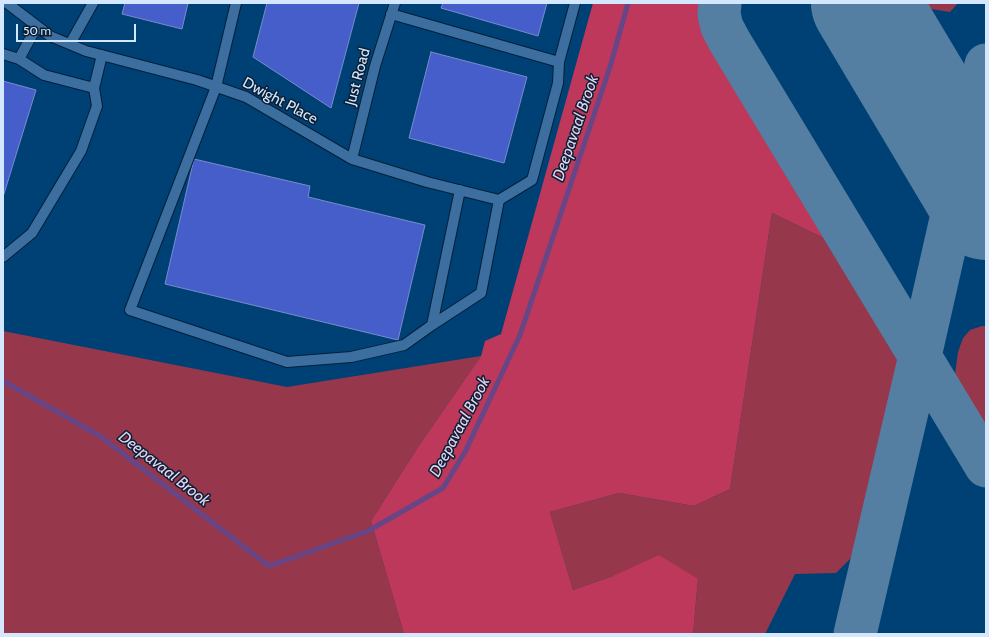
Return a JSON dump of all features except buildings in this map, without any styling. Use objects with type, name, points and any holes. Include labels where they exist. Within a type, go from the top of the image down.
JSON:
[{"type":"street","name":"Dwight Place","points":[[7,3],[50,36],[86,51],[216,87],[246,97],[352,159],[499,200]]},
{"type":"street","points":[[70,44],[93,3]]},
{"type":"street","points":[[236,3],[216,87],[130,310],[288,362],[352,357],[404,345],[481,293],[499,200],[532,180],[558,83],[559,62],[575,3]]},
{"type":"street","name":"Just Road","points":[[352,159],[375,66],[394,3]]},
{"type":"street","points":[[391,14],[559,62]]},
{"type":"street","points":[[19,59],[38,26]]},
{"type":"street","points":[[3,54],[19,59],[44,75],[94,88]]},
{"type":"street","points":[[3,257],[32,232],[81,151],[97,106],[94,88],[102,55]]},
{"type":"street","points":[[432,325],[460,190]]},
{"type":"shaded area","points":[[3,3],[986,3],[986,634],[3,634]]},
{"type":"shaded area","points":[[593,3],[708,3],[708,37],[832,242],[772,213],[730,489],[694,506],[619,493],[550,512],[573,590],[613,576],[659,555],[698,579],[693,634],[404,634],[371,521],[418,447],[481,356],[485,341],[501,334]]},
{"type":"shaded area","points":[[904,3],[958,3],[950,12],[906,5]]},
{"type":"shaded area","points":[[772,213],[832,242],[885,329],[901,359],[854,555],[836,573],[795,574],[765,634],[693,634],[698,579],[613,576],[573,590],[550,512],[619,493],[694,506],[730,489]]},
{"type":"shaded area","points":[[986,326],[986,440],[965,406],[954,382],[958,352],[963,338],[970,330]]},
{"type":"shaded area","points":[[3,331],[287,387],[481,356],[418,447],[371,521],[404,634],[3,634]]},
{"type":"waterway","name":"Deepavaal Brook","points":[[3,381],[100,436],[269,566],[368,531],[443,488],[465,452],[520,335],[610,67],[628,3]]},
{"type":"taxiway","points":[[720,3],[719,14],[722,27],[730,42],[986,466]]},
{"type":"taxiway","points":[[855,634],[986,65]]},
{"type":"runway","points":[[865,3],[986,206]]}]
